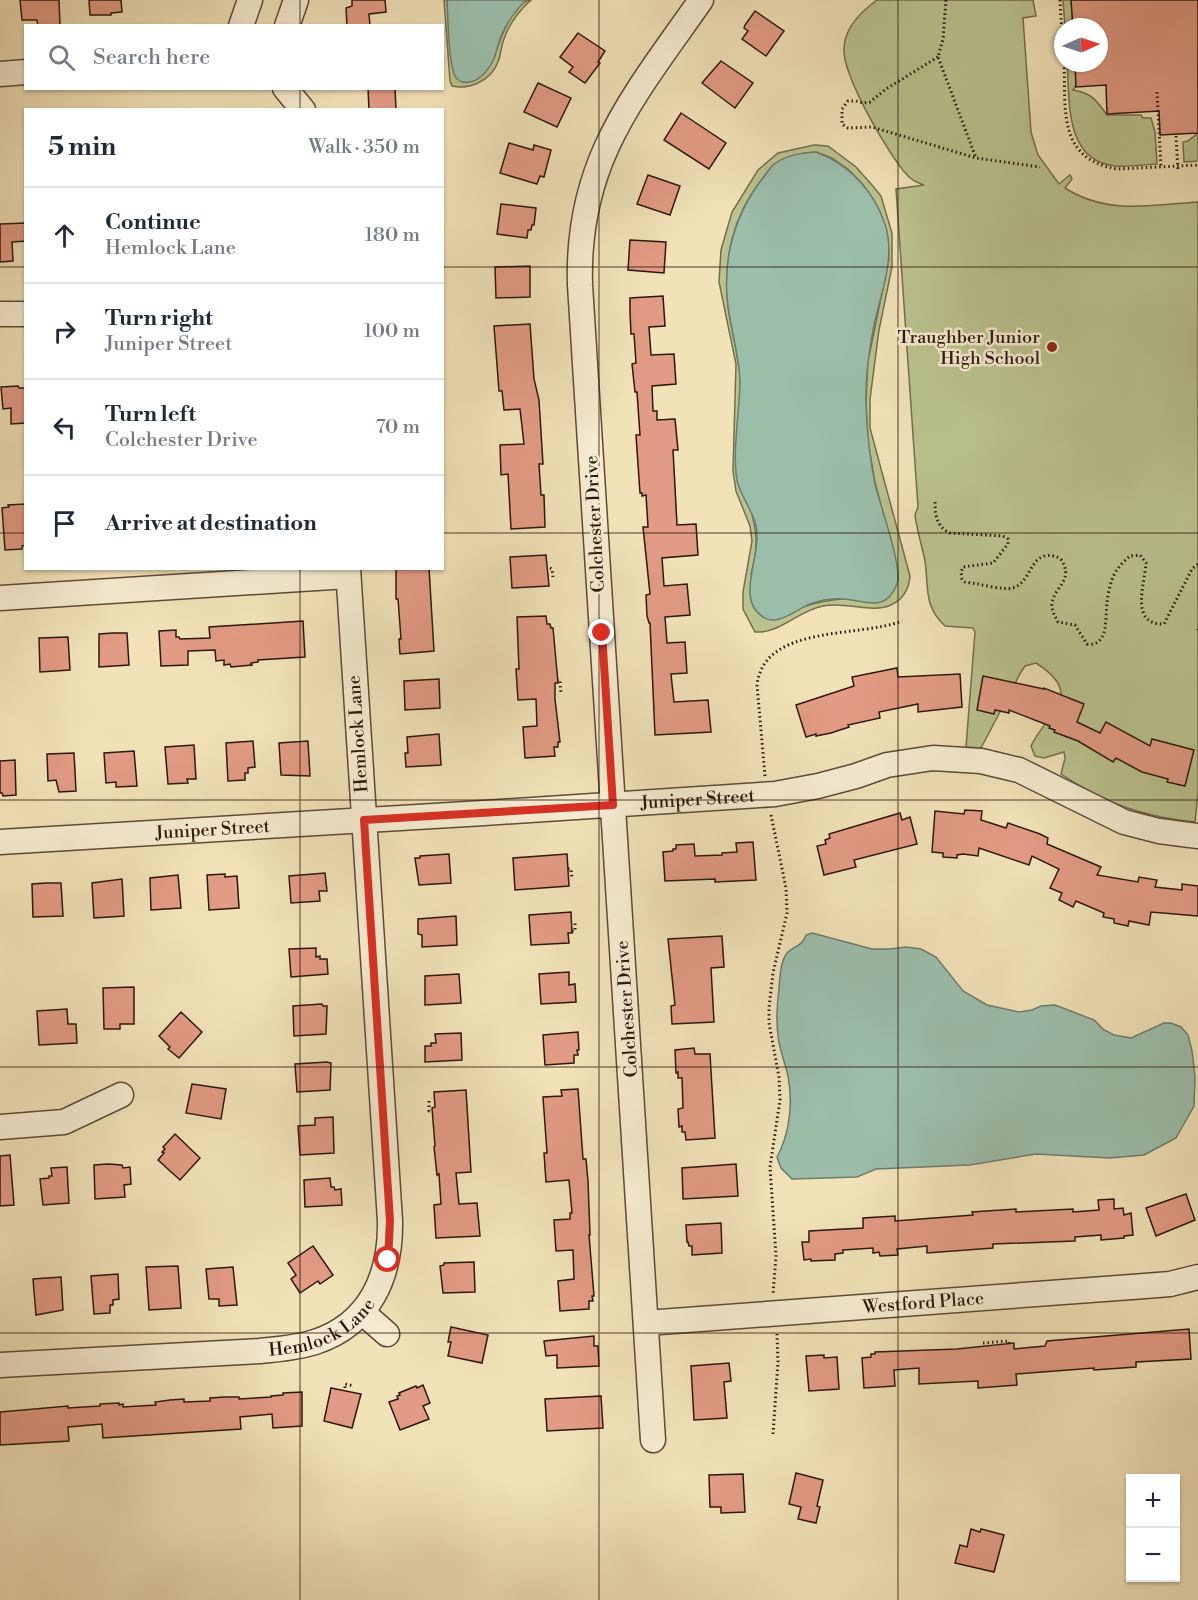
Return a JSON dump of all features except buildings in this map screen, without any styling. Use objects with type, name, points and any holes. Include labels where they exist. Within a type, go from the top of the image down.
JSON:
[{"type":"street","points":[[242,24],[250,0]]},
{"type":"street","points":[[288,24],[296,0]]},
{"type":"street","name":"Colchester Drive","points":[[652,1440],[580,285],[580,243],[585,207],[593,178],[611,135],[650,72],[701,0]]},
{"type":"street","points":[[0,74],[24,72]]},
{"type":"street","points":[[287,90],[301,108]]},
{"type":"street","points":[[0,314],[24,314]]},
{"type":"street","points":[[0,598],[348,572]]},
{"type":"street","name":"Hemlock Lane","points":[[0,1365],[260,1351],[300,1346],[330,1336],[347,1326],[362,1312],[382,1278],[389,1252],[390,1233],[348,572]]},
{"type":"street","name":"Juniper Street","points":[[0,842],[775,794],[828,783],[887,765],[933,758],[981,761],[1019,770],[1124,822],[1159,831],[1198,836]]},
{"type":"street","points":[[0,1126],[64,1122],[121,1095]]},
{"type":"street","name":"Westford Place","points":[[646,1323],[1146,1287],[1198,1277]]},
{"type":"street","points":[[362,1312],[387,1334]]},
{"type":"path","points":[[946,0],[943,39],[938,57],[976,158]]},
{"type":"path","points":[[1059,18],[1060,0]]},
{"type":"path","points":[[938,57],[886,89],[870,102],[863,104],[848,101],[842,109],[842,124],[848,128],[872,127],[976,158],[1040,167]]},
{"type":"path","points":[[1065,72],[1070,137],[1082,154],[1106,167],[1117,169],[1178,168],[1198,165]]},
{"type":"path","points":[[1157,92],[1161,167]]},
{"type":"path","points":[[1176,136],[1178,168]]},
{"type":"path","points":[[935,502],[940,526],[944,530],[950,533],[1003,536],[1008,539],[1008,544],[993,563],[963,567],[961,572],[965,582],[1001,589],[1015,588],[1026,579],[1038,559],[1045,556],[1060,558],[1065,566],[1066,574],[1064,583],[1052,604],[1053,613],[1058,622],[1075,625],[1087,644],[1093,645],[1101,640],[1106,626],[1107,597],[1114,575],[1130,556],[1140,555],[1146,563],[1141,608],[1148,620],[1157,624],[1164,624],[1191,569],[1198,564]]},
{"type":"path","points":[[550,568],[552,568],[553,577]]},
{"type":"path","points":[[766,782],[757,685],[762,664],[779,649],[812,637],[879,628],[902,621]]},
{"type":"path","points":[[557,680],[560,680],[561,694]]},
{"type":"path","points":[[769,807],[784,877],[787,906],[785,927],[773,973],[769,1008],[780,1100],[770,1167],[776,1256],[774,1301]]},
{"type":"path","points":[[568,869],[571,869],[572,879]]},
{"type":"path","points":[[572,931],[575,931],[575,922]]},
{"type":"path","points":[[429,1101],[429,1111],[433,1111]]},
{"type":"path","points":[[773,1434],[778,1362],[776,1326]]},
{"type":"path","points":[[983,1343],[1009,1341],[1009,1343]]},
{"type":"path","points":[[345,1388],[345,1384],[354,1386]]},
{"type":"green space","points":[[444,0],[447,0],[454,73],[493,60],[512,15],[524,2],[531,0],[509,28],[499,59],[491,74],[473,85],[452,86],[450,81]]},
{"type":"green space","name":"Traughber Junior High School","points":[[877,0],[1033,0],[1036,16],[1023,18],[1031,132],[1038,155],[1059,184],[1070,175],[1072,179],[1065,188],[1097,202],[1113,205],[1146,206],[1198,202],[1198,793],[1195,822],[1141,812],[1093,793],[1061,774],[1065,758],[1064,752],[1044,758],[1035,756],[1031,746],[1059,703],[1061,694],[1059,685],[1051,674],[1036,663],[1025,666],[1021,672],[981,748],[966,747],[975,632],[973,628],[945,626],[933,611],[928,596],[925,561],[915,515],[918,507],[896,189],[924,185],[908,176],[879,134],[858,95],[845,60],[844,48],[847,33],[860,15]]},
{"type":"green space","points":[[1063,0],[1071,0],[1072,18],[1064,18]]},
{"type":"green space","points":[[1068,72],[1075,72],[1076,85],[1073,90],[1093,98],[1107,115],[1141,115],[1143,118],[1151,118],[1155,132],[1157,164],[1115,166],[1098,162],[1086,153],[1078,141],[1070,111]]},
{"type":"green space","points":[[1198,133],[1198,161],[1184,162],[1183,142]]},
{"type":"green space","points":[[814,145],[828,146],[856,167],[881,196],[892,233],[892,267],[879,330],[870,399],[870,428],[910,576],[905,593],[891,605],[875,608],[823,606],[814,608],[781,626],[764,632],[755,632],[743,609],[743,592],[752,541],[750,526],[736,491],[733,471],[736,364],[719,282],[721,250],[732,212],[758,170],[778,153]],"holes":[[[810,152],[832,158],[849,170],[864,186],[885,225],[888,240],[889,259],[868,361],[866,402],[868,442],[875,482],[898,572],[898,580],[889,597],[832,600],[798,609],[751,574],[756,536],[737,457],[740,376],[728,305],[728,265],[737,222],[750,196],[773,165],[788,157]]]},
{"type":"shaded area","points":[[447,0],[526,0],[504,29],[491,64],[484,74],[474,81],[461,82],[454,73],[450,54]]},
{"type":"shaded area","points":[[816,152],[839,164],[859,180],[880,212],[888,237],[886,275],[870,345],[866,405],[873,475],[894,551],[898,576],[892,593],[881,602],[827,600],[810,604],[781,619],[769,620],[755,609],[751,599],[756,526],[736,474],[740,381],[728,307],[727,265],[733,237],[743,209],[769,169],[788,157]]},
{"type":"shaded area","points":[[812,933],[872,949],[906,947],[921,949],[936,957],[963,991],[987,1005],[1019,1012],[1055,1005],[1094,1020],[1104,1030],[1114,1035],[1131,1038],[1164,1023],[1181,1027],[1188,1035],[1192,1051],[1195,1077],[1194,1106],[1176,1138],[1144,1155],[1110,1158],[1036,1154],[970,1165],[876,1169],[857,1177],[792,1179],[781,1168],[777,1157],[788,1128],[790,1096],[777,1024],[778,1000],[781,970],[787,953],[798,946],[806,935]]},
{"type":"place","name":"Traughber Junior High School","points":[[1052,347]]},
{"type":"route","points":[[388,1260],[390,1221],[364,820],[613,805],[602,633]]}]
